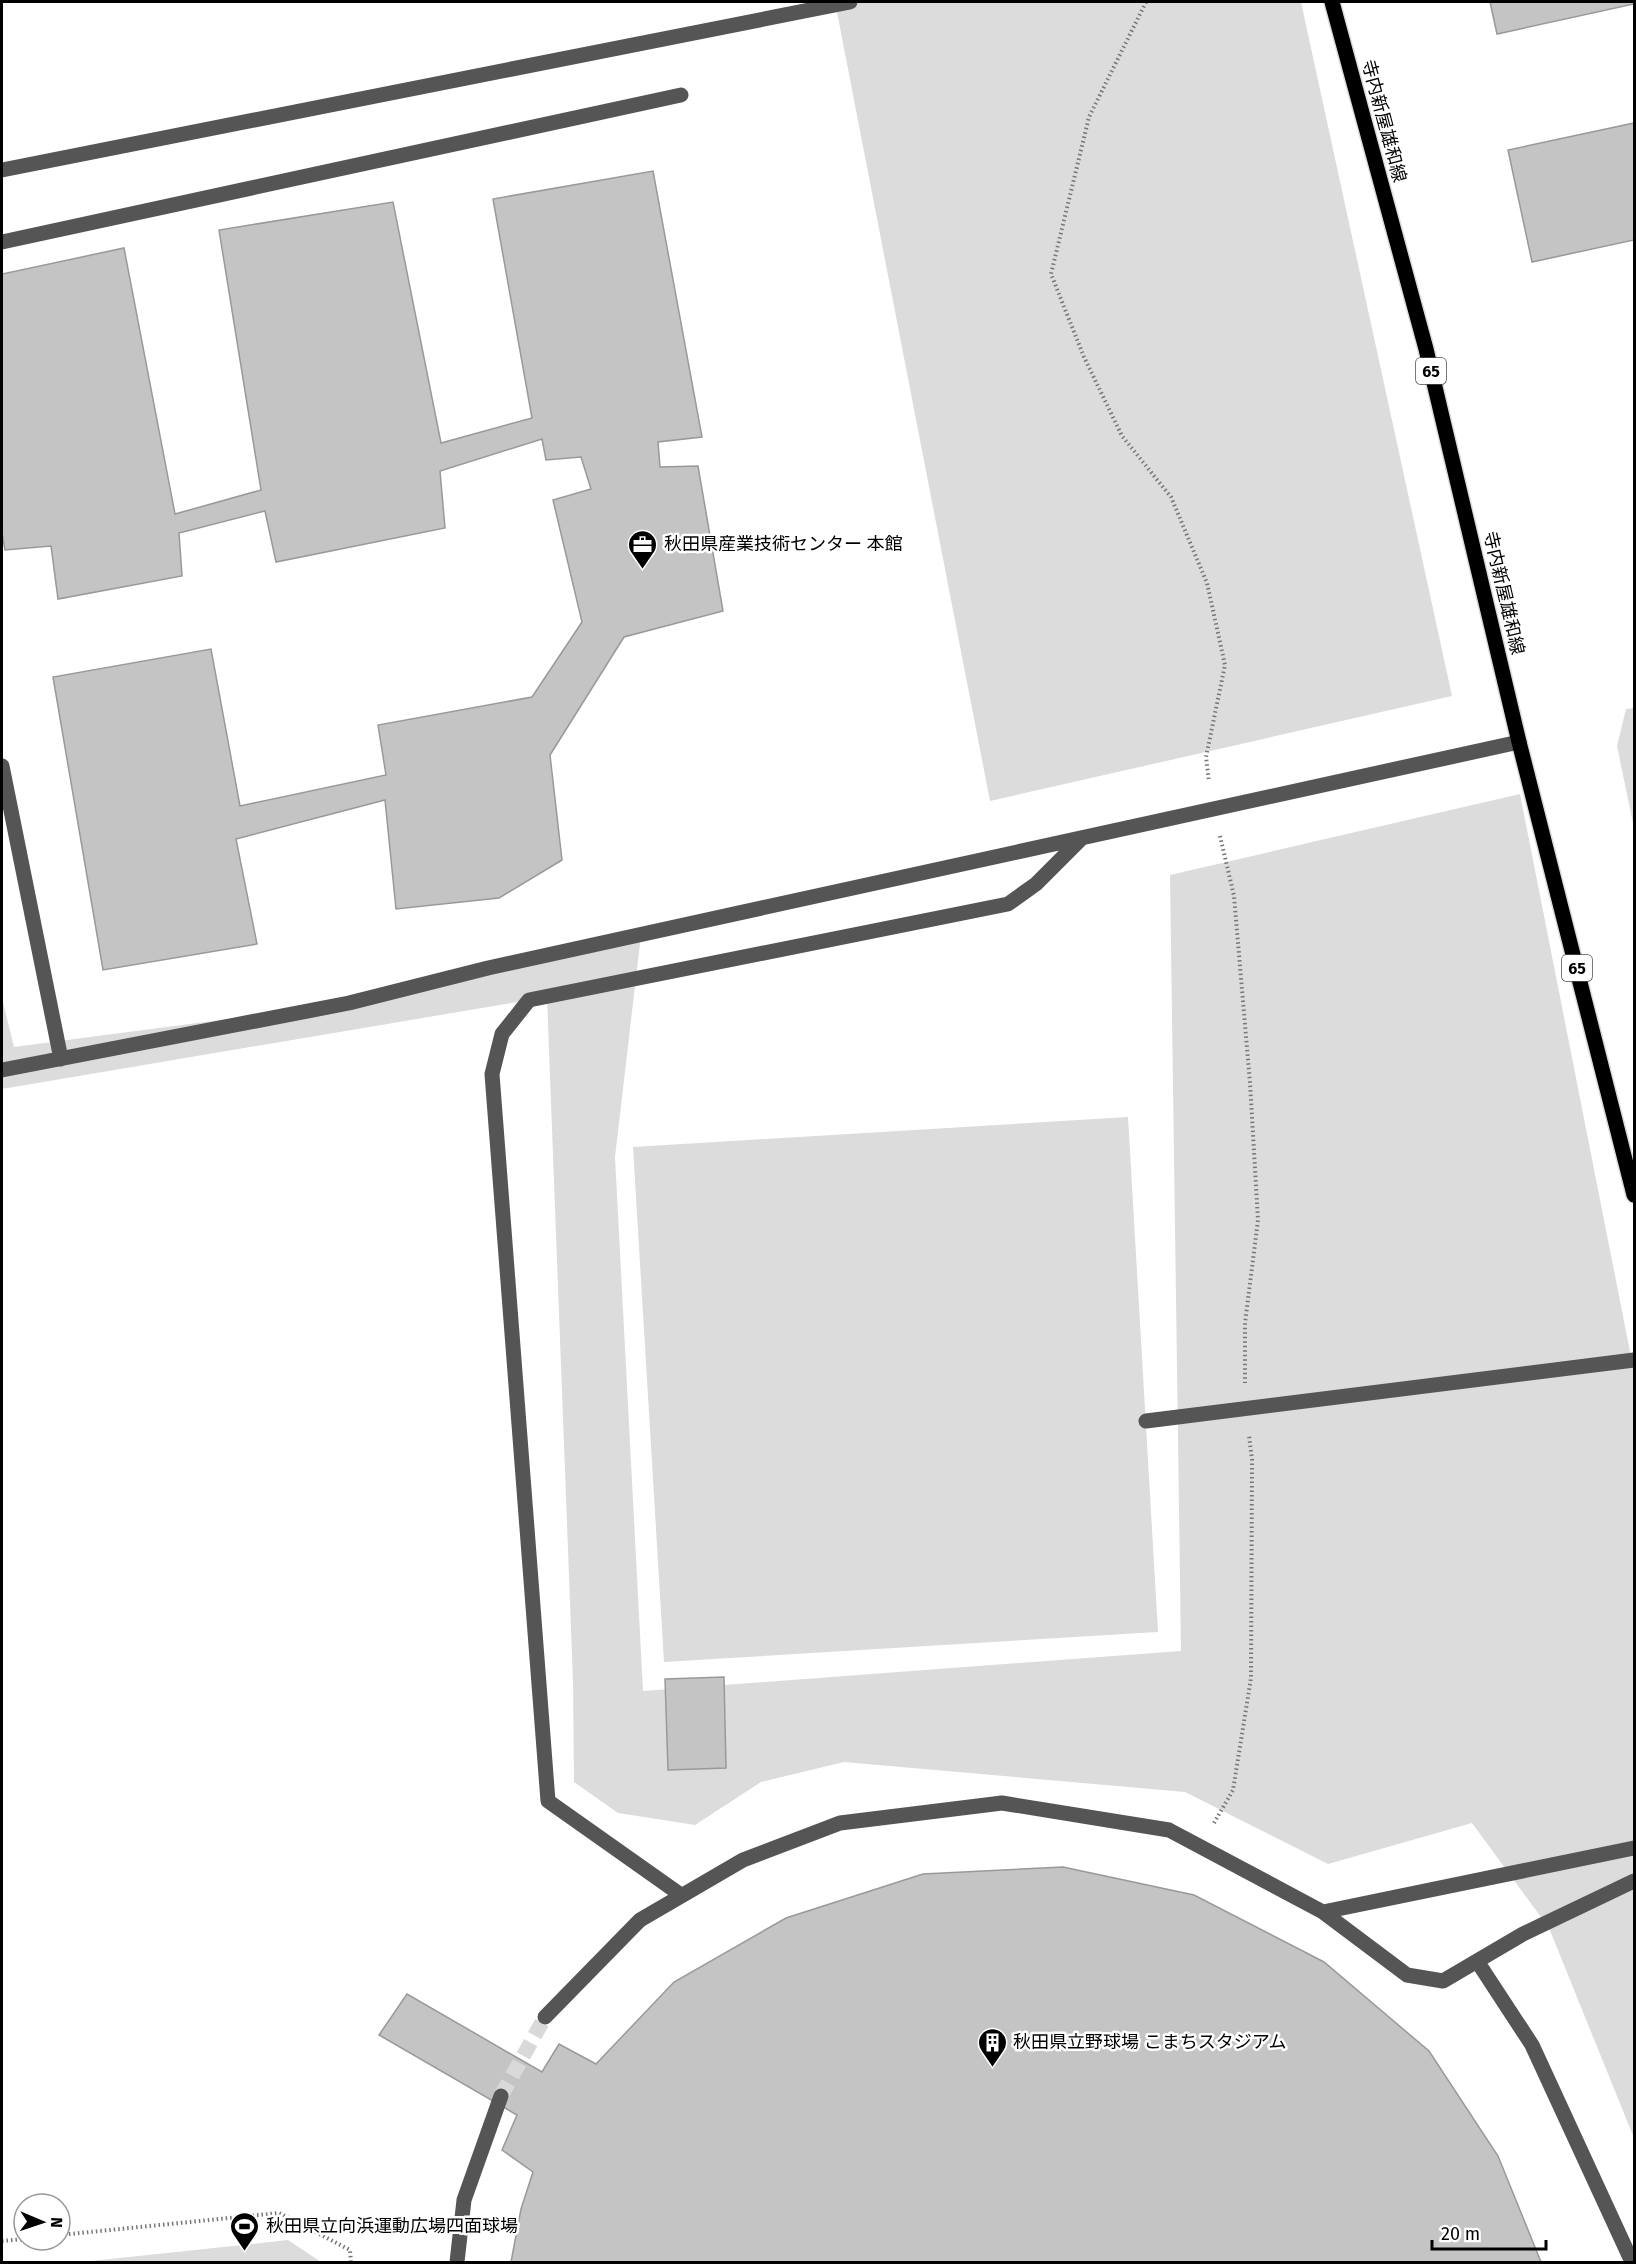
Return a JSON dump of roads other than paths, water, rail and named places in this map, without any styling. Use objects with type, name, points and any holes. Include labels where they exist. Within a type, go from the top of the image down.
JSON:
[{"type":"main road","name":"寺内新屋雄和線","points":[[1332,2],[1425,349],[1519,742],[1635,1195]]},
{"type":"street","points":[[2,170],[850,2]]},
{"type":"street","points":[[2,242],[681,95]]},
{"type":"street","points":[[2,1070],[349,1003],[488,968],[1519,742]]},
{"type":"street","points":[[2,766],[61,1059]]},
{"type":"street","points":[[681,1895],[548,1801],[492,1074],[502,1034],[529,1000],[1008,904],[1036,884],[1082,838]]},
{"type":"street","points":[[1146,1421],[1635,1360]]},
{"type":"street","points":[[545,2017],[640,1920],[743,1860],[840,1823],[1002,1803],[1169,1830],[1323,1912],[1407,1975],[1443,1981],[1523,1934],[1635,1881]]},
{"type":"street","points":[[1323,1912],[1635,1848]]},
{"type":"street","points":[[1477,1961],[1532,2045],[1632,2262]]},
{"type":"street","points":[[457,2262],[464,2200],[501,2096]]},
{"type":"tunnel","points":[[501,2096],[545,2017]]},
{"type":"place","name":"秋田県産業技術センター 本館","points":[[643,570]]},
{"type":"place","name":"秋田県立野球場 こまちスタジアム","points":[[992,2068]]},
{"type":"place","name":"秋田県立向浜運動広場四面球場","points":[[245,2252]]}]
